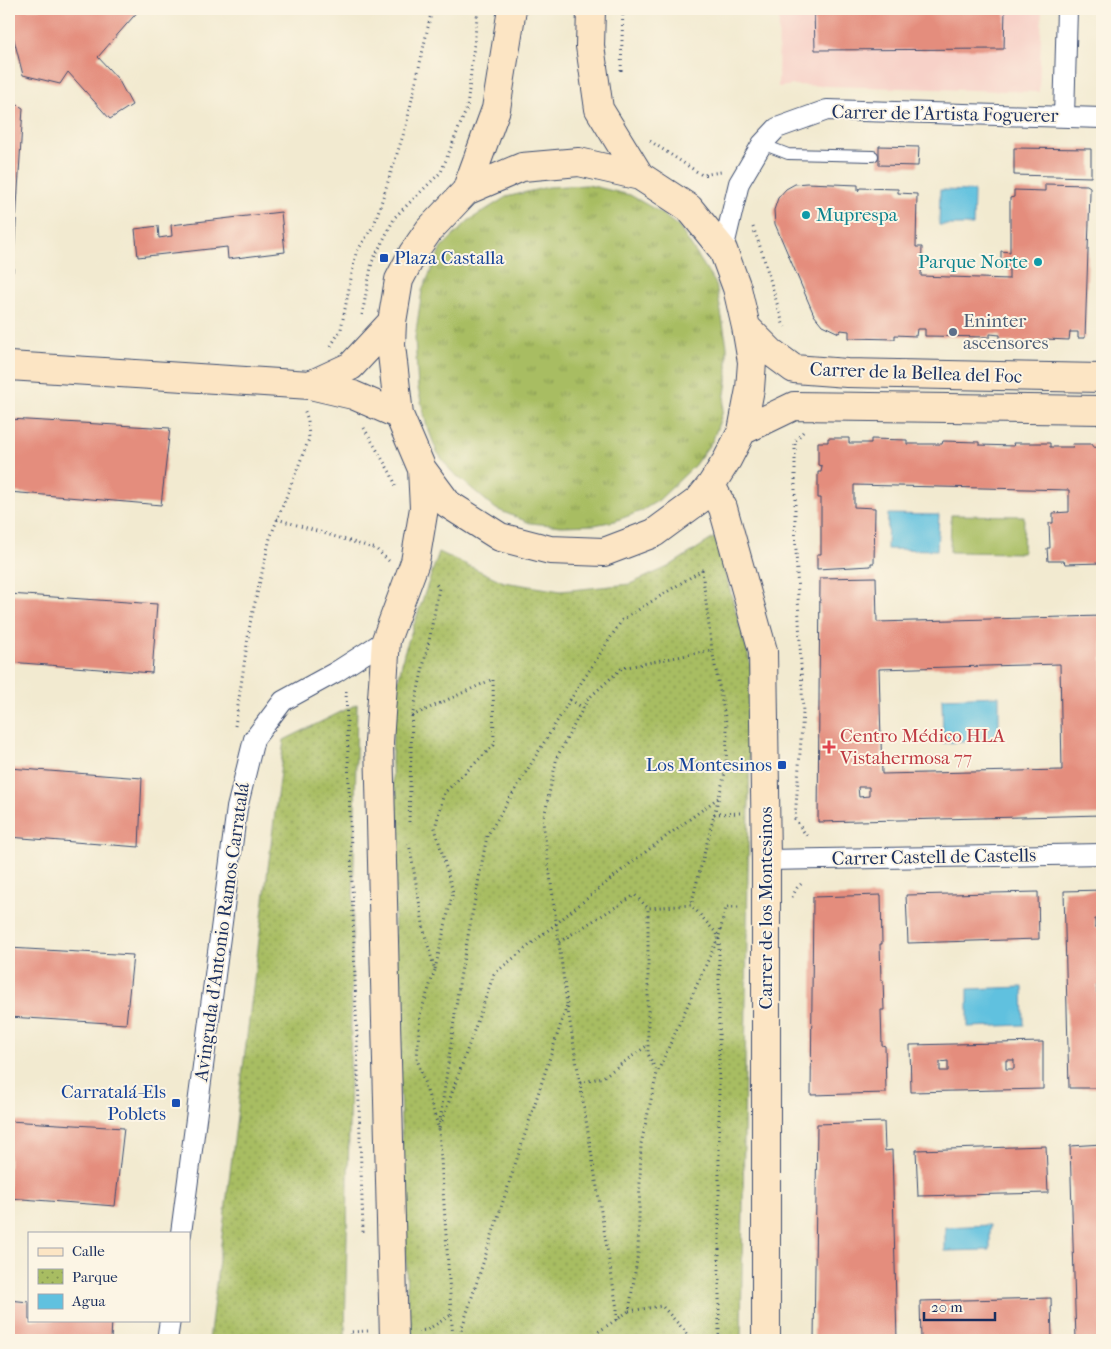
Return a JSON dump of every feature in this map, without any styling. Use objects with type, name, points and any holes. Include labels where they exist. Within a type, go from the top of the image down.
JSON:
[{"type":"main road","points":[[466,191],[496,109],[512,9]]},
{"type":"main road","points":[[591,9],[590,46],[600,109],[640,176]]},
{"type":"main road","points":[[579,162],[640,176],[689,208],[723,250],[737,288],[752,362],[750,389],[742,431],[727,460],[699,500],[654,533],[604,552],[550,550],[500,537],[448,504],[422,469],[399,415],[391,345],[392,322],[399,280],[413,253],[429,230],[466,191],[522,167],[579,162]]},
{"type":"main road","points":[[307,384],[351,366],[392,322]]},
{"type":"main road","name":"Carrer de la Bellea del Foc","points":[[746,327],[770,352],[794,369],[847,373],[1102,378]]},
{"type":"main road","points":[[9,366],[307,384],[353,395],[399,415]]},
{"type":"main road","name":"Carrer de la Bellea del Foc","points":[[742,431],[794,406],[1102,410]]},
{"type":"main road","points":[[394,1340],[378,742],[386,640],[415,562],[424,508],[422,469]]},
{"type":"main road","name":"Carrer de los Montesinos","points":[[711,485],[723,508],[763,652],[766,860],[766,1340]]},
{"type":"street","points":[[1064,117],[1067,9]]},
{"type":"street","name":"Carrer de l'Artista Foguerer","points":[[723,250],[740,183],[762,144],[778,128],[827,110],[1102,118]]},
{"type":"street","name":"Avinguda d'Antonio Ramos Carratalá","points":[[181,1232],[237,808],[254,739],[283,701],[336,672],[386,640]]},
{"type":"street","name":"Carrer Castell de Castells","points":[[766,860],[1102,854]]},
{"type":"street","points":[[168,1340],[170,1322]]},
{"type":"lane","points":[[762,144],[788,154],[873,156]]},
{"type":"path","points":[[330,347],[341,329],[356,253],[374,225],[406,126],[432,9]]},
{"type":"path","points":[[361,320],[372,262],[395,217],[441,172],[466,108],[478,9]]},
{"type":"path","points":[[621,79],[623,9]]},
{"type":"path","points":[[647,137],[652,143],[702,175],[721,172],[740,183]]},
{"type":"path","points":[[753,224],[752,230],[762,252],[783,324],[788,330]]},
{"type":"path","points":[[234,729],[250,624],[270,538],[309,439],[308,420],[302,406],[307,384]]},
{"type":"path","points":[[792,902],[796,888],[808,877],[809,860],[809,840],[795,819],[803,713],[794,526],[795,441],[808,427]]},
{"type":"path","points":[[278,519],[376,550],[394,565],[430,577],[439,588],[412,717],[409,829]]},
{"type":"path","points":[[453,1340],[439,1129],[460,978],[487,836],[570,700],[622,620],[702,570],[712,650],[727,727],[726,769],[691,905]]},
{"type":"path","points":[[617,1320],[617,1309],[567,1004],[543,822],[557,757],[588,699],[622,668],[712,650]]},
{"type":"path","points":[[412,717],[493,679],[494,745],[444,793],[435,828],[453,892],[435,970],[420,1015],[417,1059],[439,1129]]},
{"type":"path","points":[[570,700],[584,708]]},
{"type":"path","points":[[439,1129],[494,974],[632,862],[718,798]]},
{"type":"path","points":[[408,838],[425,935],[435,970]]},
{"type":"path","points":[[559,942],[634,895],[648,908],[691,905]]},
{"type":"path","points":[[691,905],[719,936],[720,1340]]},
{"type":"path","points":[[648,908],[648,1054],[657,1073]]},
{"type":"path","points":[[629,1311],[638,1253],[641,1144],[657,1073],[719,936]]},
{"type":"path","points":[[458,1340],[567,1004]]},
{"type":"path","points":[[580,1083],[603,1077],[648,1045]]},
{"type":"path","points":[[586,1340],[629,1311],[662,1306],[685,1331],[690,1340]]},
{"type":"shaded area","points":[[779,9],[1042,9],[1039,92],[794,85],[778,87]]},
{"type":"green space","points":[[588,185],[630,195],[658,211],[679,227],[716,284],[727,346],[727,381],[722,414],[713,440],[694,466],[659,500],[641,511],[615,521],[594,525],[562,526],[530,523],[496,509],[451,471],[437,452],[426,423],[418,388],[415,338],[422,291],[441,248],[468,221],[506,197],[548,187]]},
{"type":"green space","points":[[951,515],[1024,516],[1023,553],[950,552]]},
{"type":"green space","points":[[715,537],[751,665],[741,1340],[411,1340],[408,1321],[395,956],[392,758],[394,702],[404,653],[439,552],[504,582],[561,591],[630,584],[668,567]]},
{"type":"green space","points":[[357,704],[345,1340],[209,1340],[284,740]]},
{"type":"water","points":[[940,190],[974,191],[973,225],[939,225]]},
{"type":"water","points":[[888,514],[939,515],[937,550],[887,549]]},
{"type":"water","points":[[999,696],[999,740],[943,743],[942,698]]},
{"type":"water","points":[[1023,987],[1024,1025],[968,1027],[968,989]]},
{"type":"water","points":[[990,1225],[990,1250],[945,1251],[945,1227]]},
{"type":"building","points":[[9,9],[140,9],[98,57],[118,79],[132,105],[110,119],[68,72],[60,84],[23,75],[9,20]]},
{"type":"building","points":[[814,9],[1005,9],[1004,49],[815,50]]},
{"type":"building","points":[[9,100],[23,108],[13,272],[9,272]]},
{"type":"building","points":[[879,146],[919,147],[918,166],[879,165]]},
{"type":"building","points":[[1014,148],[1091,149],[1091,177],[1014,175]]},
{"type":"building","points":[[795,184],[858,185],[858,191],[860,188],[898,189],[898,193],[917,194],[916,247],[922,247],[921,276],[1009,279],[1009,269],[1001,269],[1001,251],[1010,252],[1010,198],[1014,197],[1014,190],[1045,191],[1045,184],[1087,185],[1090,187],[1090,193],[1085,338],[1078,338],[1078,332],[1070,332],[1069,340],[1046,339],[1046,343],[1000,342],[1000,335],[990,334],[990,337],[925,336],[925,329],[917,329],[916,336],[895,335],[895,339],[849,338],[849,331],[841,330],[839,333],[822,325],[814,315],[775,224],[774,210],[778,198],[786,189]]},
{"type":"building","points":[[281,212],[285,252],[228,259],[227,247],[138,257],[135,229],[158,226],[159,238],[172,236],[171,225]]},
{"type":"building","points":[[9,419],[170,428],[161,505],[9,492]]},
{"type":"building","points":[[828,438],[849,438],[849,443],[871,443],[871,439],[907,440],[907,444],[942,444],[943,441],[979,442],[979,445],[1014,446],[1013,443],[1050,443],[1050,447],[1073,447],[1072,444],[1093,444],[1093,447],[1102,448],[1102,563],[1065,564],[1064,561],[1048,561],[1047,548],[1050,548],[1049,523],[1053,523],[1053,513],[1069,512],[1069,490],[854,485],[854,507],[875,508],[874,563],[871,563],[871,566],[817,569],[817,554],[821,554],[821,498],[818,498],[818,472],[821,472],[822,466],[818,465],[818,442],[828,442]]},
{"type":"building","points":[[876,577],[877,622],[1102,616],[1102,815],[818,822],[820,578]],"holes":[[[1060,664],[1062,770],[882,774],[879,669]],[[858,787],[869,787],[869,796],[859,797]]]},
{"type":"building","points":[[9,594],[157,604],[152,673],[9,662]]},
{"type":"building","points":[[9,768],[142,778],[139,847],[9,837]]},
{"type":"building","points":[[1102,890],[1102,919],[1095,919],[1095,927],[1102,927],[1102,985],[1097,985],[1097,993],[1102,993],[1102,1050],[1098,1050],[1098,1059],[1102,1059],[1102,1088],[1069,1088],[1064,891]]},
{"type":"building","points":[[1038,892],[1039,939],[908,943],[906,895]]},
{"type":"building","points":[[881,895],[882,944],[880,944],[884,1010],[881,1010],[882,1045],[885,1046],[886,1093],[811,1095],[813,897]]},
{"type":"building","points":[[9,948],[133,955],[126,1024],[9,1017]]},
{"type":"building","points":[[1043,1042],[1043,1089],[911,1092],[910,1045]],"holes":[[[1006,1060],[1014,1060],[1014,1069],[1006,1069]],[[948,1061],[948,1071],[940,1071],[940,1062]]]},
{"type":"building","points":[[9,1121],[124,1128],[115,1206],[9,1198]]},
{"type":"building","points":[[884,1122],[885,1151],[892,1150],[897,1340],[814,1340],[817,1124]]},
{"type":"building","points":[[1102,1144],[1102,1340],[1076,1340],[1070,1146]]},
{"type":"building","points":[[1046,1146],[1048,1193],[918,1196],[916,1150]]},
{"type":"building","points":[[1051,1298],[1052,1340],[921,1340],[920,1301]]},
{"type":"building","points":[[9,1300],[28,1302],[28,1322],[112,1322],[111,1340],[9,1340]]},
{"type":"place","name":"Muprespa","points":[[806,215]]},
{"type":"place","name":"Plaza Castalla","points":[[384,258]]},
{"type":"place","name":"Parque Norte","points":[[1038,262]]},
{"type":"place","name":"Eninter ascensores","points":[[953,332]]},
{"type":"place","name":"Centro Médico HLA Vistahermosa 77","points":[[829,747]]},
{"type":"place","name":"Los Montesinos","points":[[782,765]]},
{"type":"place","name":"Carratalá-Els Poblets","points":[[176,1103]]}]
